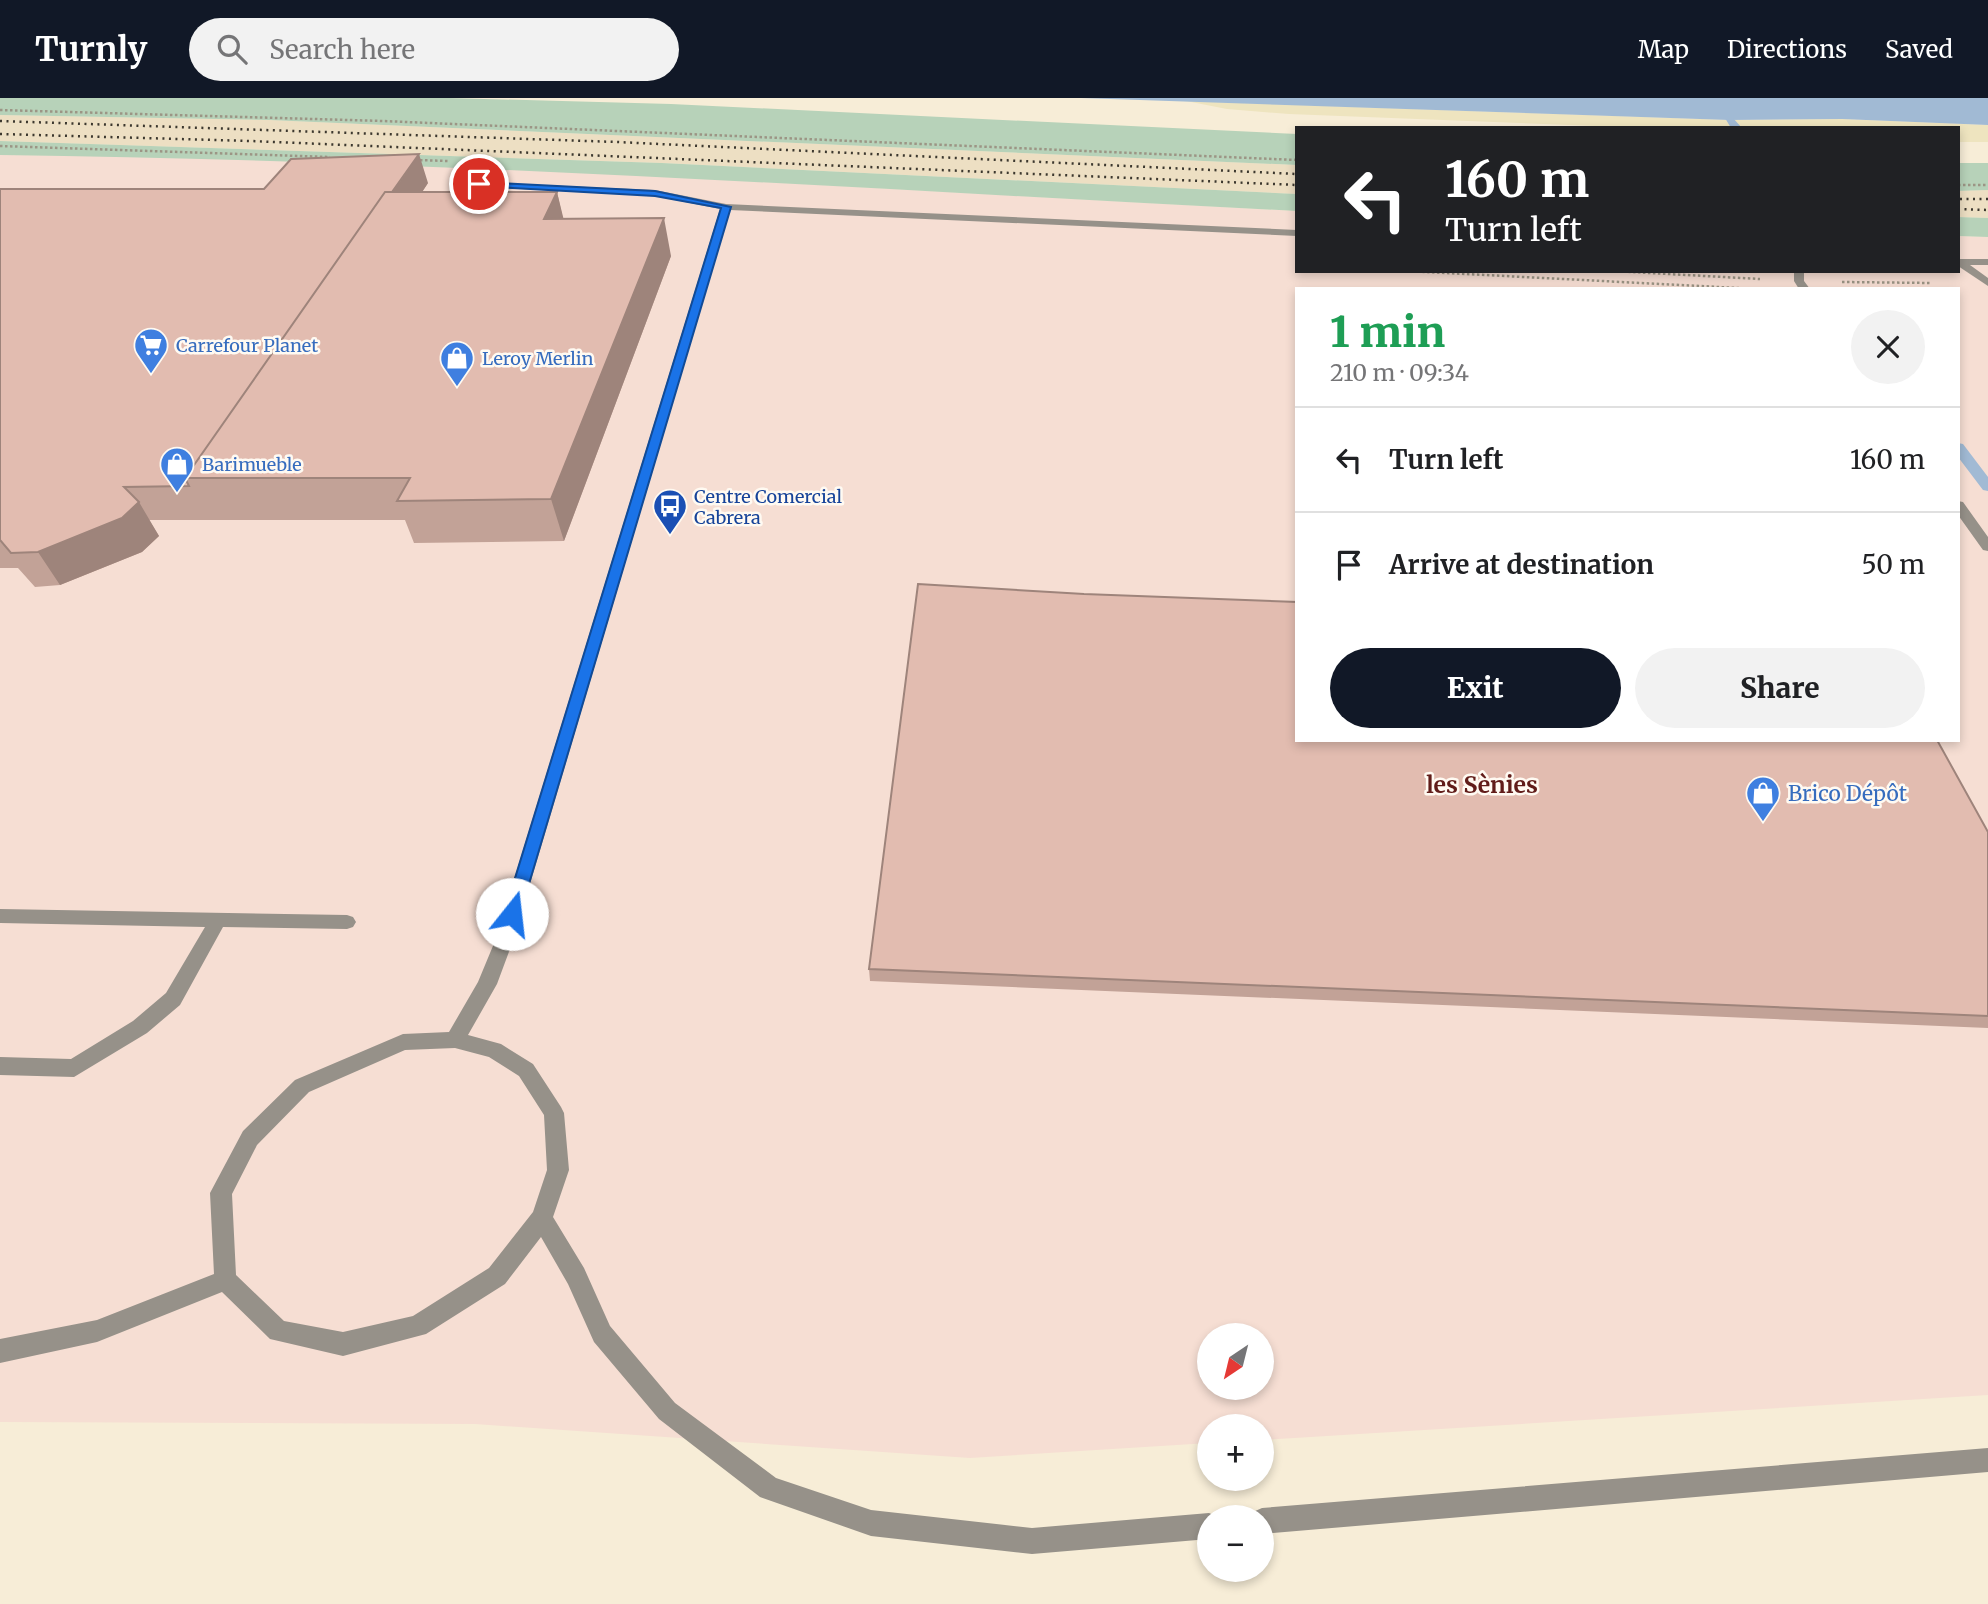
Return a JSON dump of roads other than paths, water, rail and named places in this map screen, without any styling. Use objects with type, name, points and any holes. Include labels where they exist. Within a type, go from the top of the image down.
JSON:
[{"type":"street","points":[[452,218],[479,184],[655,194],[726,207],[1295,233]]},
{"type":"street","points":[[455,1040],[487,984],[504,941],[726,207]]},
{"type":"street","points":[[1960,262],[1988,262]]},
{"type":"street","points":[[1960,263],[1988,283]]},
{"type":"street","points":[[1960,508],[1988,547]]},
{"type":"street","points":[[0,916],[347,922]]},
{"type":"street","points":[[0,1066],[74,1068],[141,1027],[173,999],[219,918]]},
{"type":"street","points":[[455,1040],[494,1050],[526,1070],[554,1113],[558,1170],[542,1218],[497,1276],[418,1326],[343,1343],[278,1331],[225,1280],[221,1194],[250,1138],[302,1086],[403,1042],[455,1040]]},
{"type":"street","points":[[542,1218],[576,1276],[602,1334],[667,1411],[769,1489],[871,1523],[1032,1541],[1197,1527]]},
{"type":"street","points":[[0,1351],[97,1331],[225,1280]]},
{"type":"street","points":[[1274,1520],[1988,1460]]},
{"type":"water","points":[[1081,98],[1988,98],[1988,125],[1842,119],[1729,120]]},
{"type":"waterway","points":[[1729,120],[1735,126]]},
{"type":"waterway","points":[[1960,450],[1988,487]]},
{"type":"railway","points":[[0,121],[617,142],[1295,174]]},
{"type":"railway","points":[[0,134],[251,141],[1295,185]]},
{"type":"railway","points":[[1960,199],[1988,199]]},
{"type":"railway","points":[[1960,209],[1988,210]]},
{"type":"place","name":"Carrefour Planet","points":[[151,375]]},
{"type":"place","name":"Leroy Merlin","points":[[457,388]]},
{"type":"place","name":"Barimueble","points":[[177,494]]},
{"type":"place","name":"Centre Comercial Cabrera","points":[[670,536]]},
{"type":"place","name":"Brico Dépôt","points":[[1763,823]]},
{"type":"district","name":"les Sènies","points":[[1482,784]]}]
